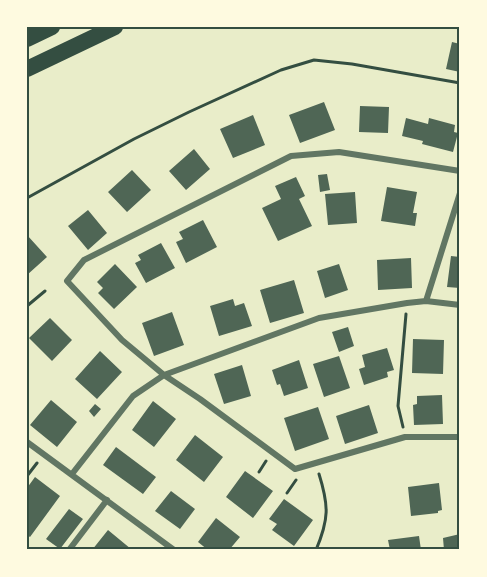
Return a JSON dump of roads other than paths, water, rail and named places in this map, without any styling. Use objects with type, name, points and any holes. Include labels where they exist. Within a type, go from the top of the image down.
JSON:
[{"type":"highway","points":[[27,39],[51,27]]},
{"type":"highway","points":[[27,69],[115,27]]},
{"type":"street","points":[[460,171],[339,152],[291,156],[84,260],[67,281],[122,340],[164,375],[295,469],[405,437],[460,437]]},
{"type":"street","points":[[426,301],[460,194]]},
{"type":"street","points":[[72,474],[133,396],[164,375],[318,318],[426,301],[460,305]]},
{"type":"street","points":[[27,442],[174,550]]},
{"type":"street","points":[[69,550],[107,500]]}]
